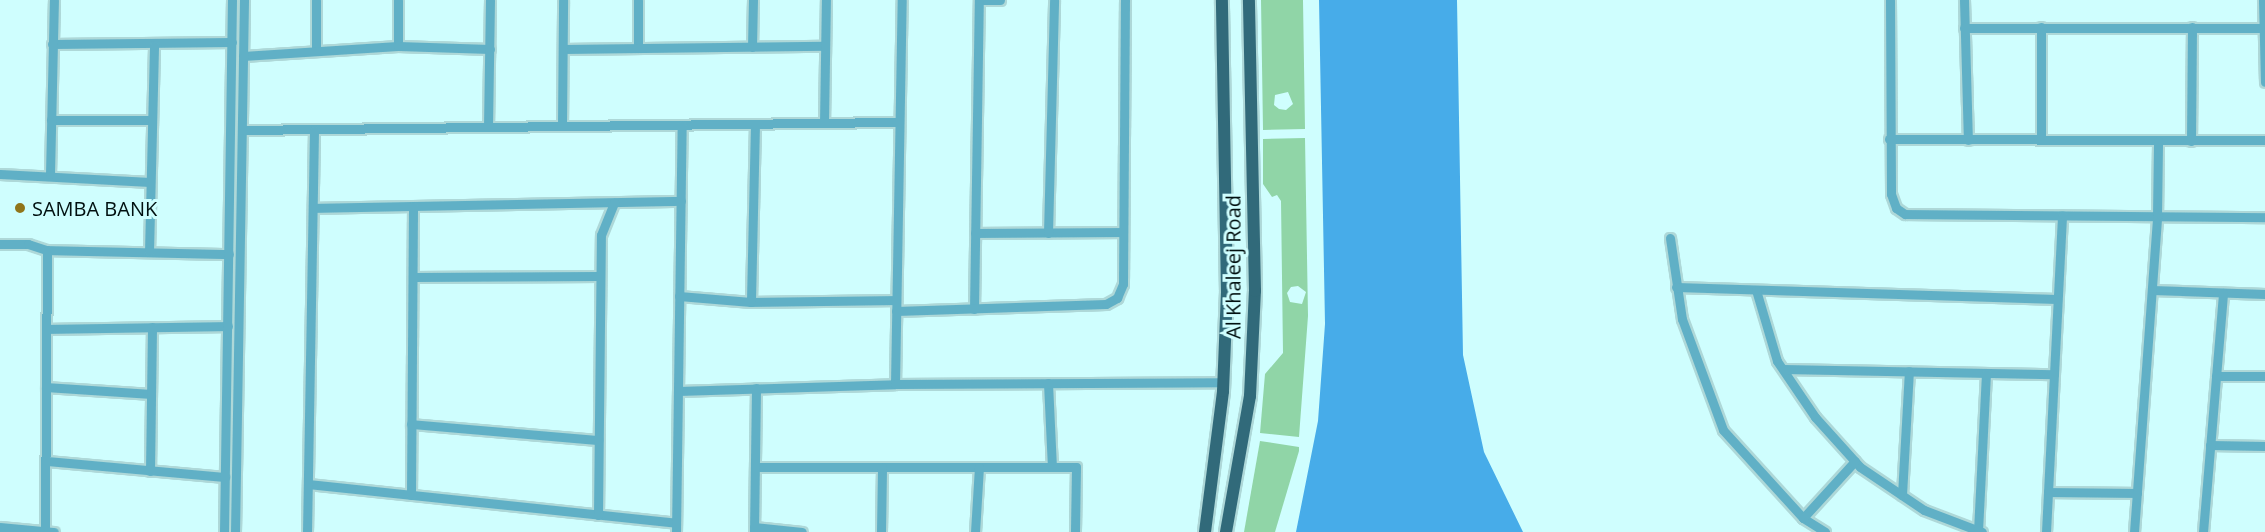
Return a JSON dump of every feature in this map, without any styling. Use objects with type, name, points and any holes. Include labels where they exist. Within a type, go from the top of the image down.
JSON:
[{"type":"main road","name":"Al Khaleej Road","points":[[1205,532],[1223,382],[1227,293],[1222,0]]},
{"type":"main road","name":"Al Khaleej Road","points":[[1226,532],[1250,396],[1255,291],[1249,0]]},
{"type":"street","points":[[50,174],[54,0]]},
{"type":"street","points":[[224,532],[232,0]]},
{"type":"street","points":[[235,532],[243,0]]},
{"type":"street","points":[[316,0],[316,51]]},
{"type":"street","points":[[398,0],[398,46]]},
{"type":"street","points":[[488,127],[490,0]]},
{"type":"street","points":[[562,126],[563,0]]},
{"type":"street","points":[[638,0],[638,48]]},
{"type":"street","points":[[752,47],[753,0]]},
{"type":"street","points":[[824,123],[826,0]]},
{"type":"street","points":[[895,384],[902,0]]},
{"type":"street","points":[[974,309],[979,0],[1000,0]]},
{"type":"street","points":[[1048,233],[1054,0]]},
{"type":"street","points":[[896,311],[1106,304],[1117,298],[1123,284],[1125,0]]},
{"type":"street","points":[[1890,0],[1891,194],[1896,208],[1905,214],[2265,217]]},
{"type":"street","points":[[1964,0],[1968,140]]},
{"type":"street","points":[[2263,0],[2265,82]]},
{"type":"street","points":[[2041,27],[2041,140]]},
{"type":"street","points":[[2191,141],[2192,27]]},
{"type":"street","points":[[1964,28],[2263,28]]},
{"type":"street","points":[[52,44],[154,45],[232,42]]},
{"type":"street","points":[[149,252],[154,45]]},
{"type":"street","points":[[243,56],[398,46],[490,49]]},
{"type":"street","points":[[563,49],[825,46]]},
{"type":"street","points":[[51,120],[152,120]]},
{"type":"street","points":[[242,130],[899,122]]},
{"type":"street","points":[[751,302],[755,124]]},
{"type":"street","points":[[308,484],[597,515],[676,528],[682,125]]},
{"type":"street","points":[[307,532],[314,130]]},
{"type":"street","points":[[1889,140],[2265,140]]},
{"type":"street","points":[[2134,532],[2157,216],[2158,141]]},
{"type":"street","points":[[0,174],[50,174],[150,182]]},
{"type":"street","points":[[313,208],[681,201]]},
{"type":"street","points":[[597,515],[601,235],[614,202]]},
{"type":"street","points":[[411,495],[413,206]]},
{"type":"street","points":[[2046,532],[2062,215]]},
{"type":"street","points":[[975,233],[1123,232]]},
{"type":"street","points":[[1670,238],[1682,319],[1723,430],[1803,519],[1825,532]]},
{"type":"street","points":[[0,244],[28,244],[47,250],[229,254]]},
{"type":"street","points":[[45,531],[47,250]]},
{"type":"street","points":[[412,277],[600,276]]},
{"type":"street","points":[[1676,287],[2058,299]]},
{"type":"street","points":[[1756,290],[1783,369],[1815,417],[1855,461],[1924,510],[1980,531],[1986,373]]},
{"type":"street","points":[[2152,290],[2265,294]]},
{"type":"street","points":[[2203,532],[2223,293]]},
{"type":"street","points":[[680,296],[751,302],[896,300]]},
{"type":"street","points":[[47,329],[228,326]]},
{"type":"street","points":[[150,471],[152,327]]},
{"type":"street","points":[[1783,369],[2054,374]]},
{"type":"street","points":[[1902,495],[1909,371]]},
{"type":"street","points":[[2216,376],[2265,376]]},
{"type":"street","points":[[678,391],[895,384],[1223,382]]},
{"type":"street","points":[[1048,383],[1052,467]]},
{"type":"street","points":[[46,387],[151,394]]},
{"type":"street","points":[[756,388],[754,530],[802,532]]},
{"type":"street","points":[[411,424],[598,440]]},
{"type":"street","points":[[2210,445],[2265,446]]},
{"type":"street","points":[[46,461],[225,477]]},
{"type":"street","points":[[1803,519],[1855,461]]},
{"type":"street","points":[[754,467],[1076,467],[1075,532]]},
{"type":"street","points":[[881,532],[882,467]]},
{"type":"street","points":[[975,532],[979,467]]},
{"type":"street","points":[[2048,492],[2137,494]]},
{"type":"street","points":[[0,527],[54,532]]},
{"type":"green space","points":[[1261,0],[1303,0],[1305,129],[1263,130]],"holes":[[[1288,92],[1293,104],[1286,110],[1279,109],[1274,105],[1275,95]]]},
{"type":"green space","points":[[1305,138],[1308,316],[1299,437],[1260,433],[1265,374],[1283,353],[1281,201],[1277,195],[1272,197],[1263,184],[1263,139]],"holes":[[[1298,286],[1306,292],[1302,304],[1290,302],[1287,293],[1291,287]]]},
{"type":"green space","points":[[1260,441],[1299,447],[1299,451],[1275,532],[1244,532]]},
{"type":"water","points":[[1319,0],[1457,0],[1463,355],[1484,452],[1523,532],[1296,532],[1318,421],[1325,324]]},
{"type":"place","name":"SAMBA BANK","points":[[20,208]]}]
